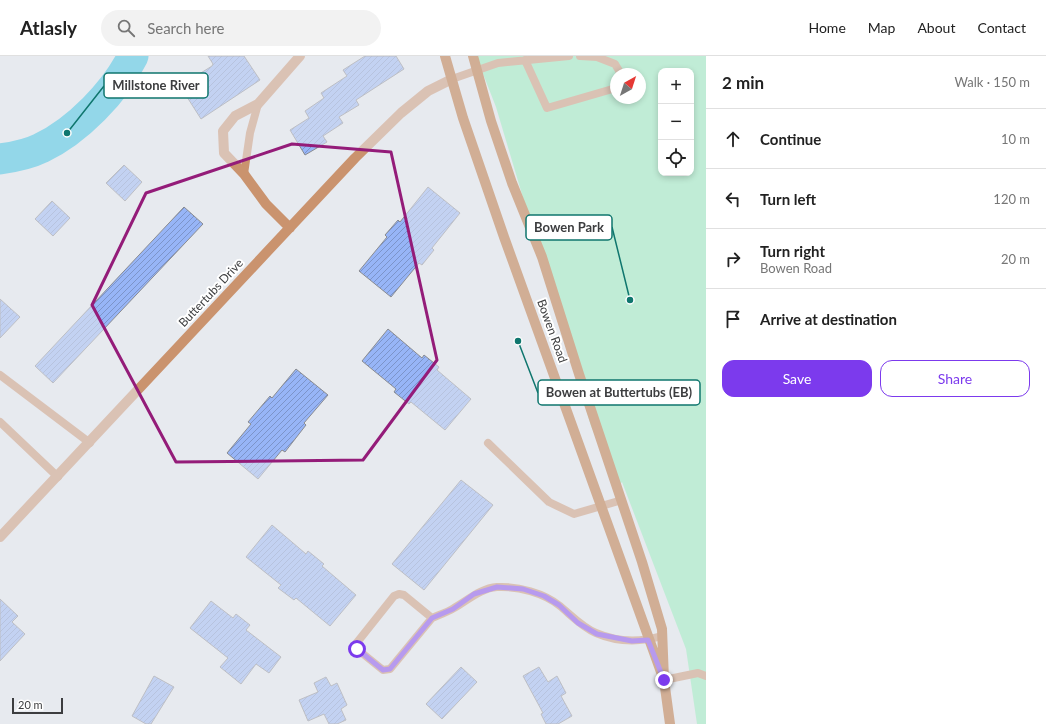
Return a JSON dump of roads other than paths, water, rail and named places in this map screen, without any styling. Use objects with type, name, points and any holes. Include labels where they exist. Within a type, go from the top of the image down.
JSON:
[{"type":"main road","name":"Bowen Road","points":[[445,56],[504,237],[631,587],[648,640],[664,680]]},
{"type":"main road","name":"Bowen Road","points":[[473,56],[491,121],[512,183],[542,257],[653,599],[662,636],[664,680],[670,724]]},
{"type":"street","points":[[290,228],[266,204],[244,174],[224,153],[223,131],[235,116],[258,104],[300,56]]},
{"type":"street","name":"Buttertubs Drive","points":[[0,537],[90,443],[355,158],[401,113],[428,91],[452,79]]},
{"type":"lane","points":[[452,79],[498,63],[569,56]]},
{"type":"lane","points":[[580,56],[597,57],[615,64],[617,68]]},
{"type":"lane","points":[[525,60],[547,108],[610,90]]},
{"type":"lane","points":[[244,174],[250,133],[258,104]]},
{"type":"lane","points":[[0,375],[90,443]]},
{"type":"lane","points":[[0,422],[58,477]]},
{"type":"lane","points":[[488,444],[549,502],[574,514],[622,500]]},
{"type":"lane","points":[[432,618],[404,595],[398,594],[389,602],[355,645],[362,653],[383,670],[387,671],[432,618],[453,609],[474,594],[497,587],[523,589],[544,596],[559,605],[578,623],[597,634],[632,641],[648,640],[662,636]]},
{"type":"lane","points":[[664,680],[698,673],[706,676]]},
{"type":"waterway","points":[[0,159],[21,155],[36,150],[55,141],[68,132],[94,109],[116,83],[133,56]]},
{"type":"place","name":"Millstone River","points":[[67,133]]},
{"type":"place","name":"Bowen Park","points":[[630,300]]},
{"type":"place","name":"Bowen at Buttertubs (EB)","points":[[518,341]]}]
